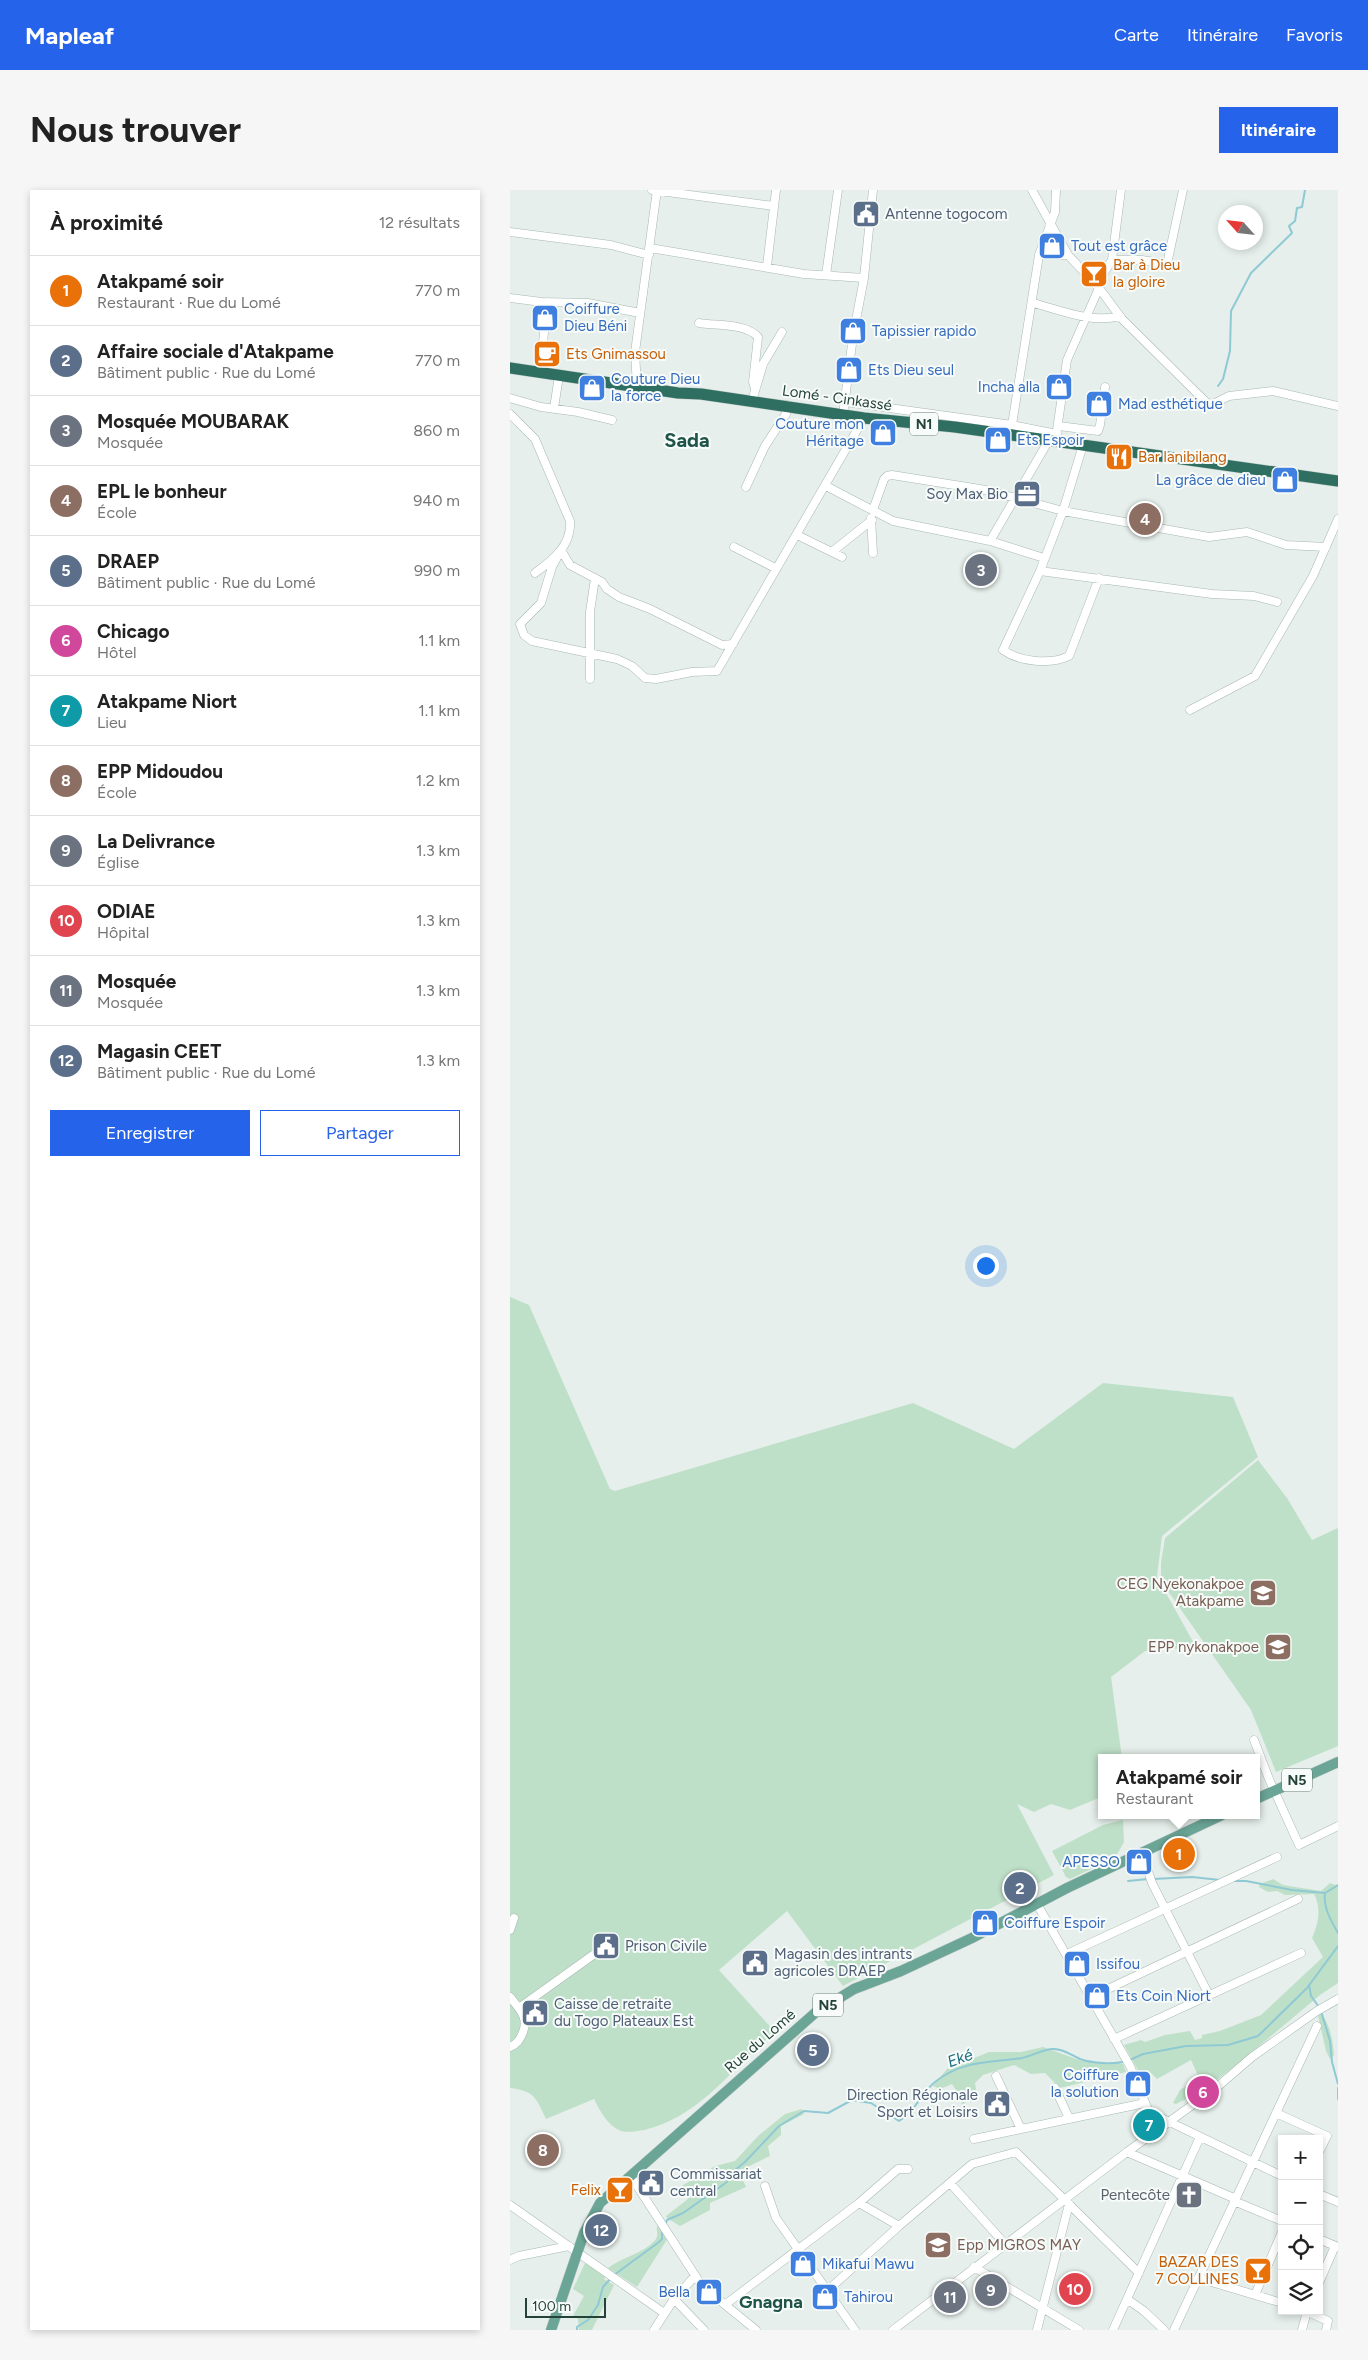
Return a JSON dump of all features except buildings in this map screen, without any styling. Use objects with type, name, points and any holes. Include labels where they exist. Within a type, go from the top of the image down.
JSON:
[{"type":"highway","name":"Lomé - Cinkassé","points":[[510,368],[637,386],[754,395],[787,405],[843,416],[958,422],[1055,435],[1083,445],[1338,481]]},
{"type":"main road","name":"N5","points":[[1260,1797],[1338,1762]]},
{"type":"main road","name":"Rue du Lomé","points":[[552,2330],[573,2249],[596,2207],[611,2191],[822,2008],[854,1989],[901,1971],[1214,1819]]},
{"type":"street","points":[[652,190],[774,206]]},
{"type":"street","points":[[637,386],[635,352],[657,190]]},
{"type":"street","points":[[767,266],[776,190]]},
{"type":"street","points":[[826,275],[838,190]]},
{"type":"street","points":[[843,416],[853,336],[864,278],[874,190]]},
{"type":"street","points":[[1032,190],[1068,255],[1098,286],[1120,316],[1208,403],[1213,404],[1229,396],[1273,391],[1338,406]]},
{"type":"street","points":[[1012,424],[1033,303],[1039,255],[1055,212],[1056,190]]},
{"type":"street","points":[[990,541],[1055,435],[1067,360],[1088,317],[1098,286],[1112,260],[1122,190]]},
{"type":"street","points":[[1112,260],[1142,260],[1167,264],[1183,190]]},
{"type":"street","points":[[510,232],[767,266],[804,274],[864,278]]},
{"type":"street","points":[[1039,255],[1068,255]]},
{"type":"street","points":[[510,298],[547,302],[588,303],[640,313]]},
{"type":"street","points":[[540,373],[547,302]]},
{"type":"street","points":[[1033,303],[1088,317],[1110,318],[1120,316]]},
{"type":"street","points":[[699,323],[740,328],[750,331],[758,337],[753,382],[754,395]]},
{"type":"street","points":[[754,395],[763,364],[782,332]]},
{"type":"street","points":[[554,408],[559,376]]},
{"type":"street","points":[[846,402],[958,422],[1012,424],[1055,435],[1098,432],[1105,387]]},
{"type":"street","points":[[510,398],[541,407],[612,420]]},
{"type":"street","points":[[746,487],[765,446],[786,414],[787,405]]},
{"type":"street","points":[[510,414],[535,439],[562,498],[570,521],[571,531],[552,567],[541,603],[520,624],[524,635],[532,641],[616,659],[632,666],[645,678],[656,679],[692,672],[717,671],[775,568],[797,535],[864,418]]},
{"type":"street","points":[[1083,445],[1063,511],[1040,571],[1003,650],[1012,657],[1057,662],[1068,656],[1099,578]]},
{"type":"street","points":[[873,553],[871,510],[884,479],[892,475],[986,490],[1063,511],[1209,537],[1246,532],[1286,545],[1326,547]]},
{"type":"street","points":[[826,486],[892,521],[990,541],[1044,558]]},
{"type":"street","points":[[1190,710],[1255,676],[1313,576],[1338,519]]},
{"type":"street","points":[[833,551],[872,520]]},
{"type":"street","points":[[797,535],[842,557]]},
{"type":"street","points":[[734,547],[775,568]]},
{"type":"street","points":[[535,573],[562,550]]},
{"type":"street","points":[[562,550],[570,565],[595,578],[619,597],[650,609],[722,645],[733,644]]},
{"type":"street","points":[[1040,571],[1212,594],[1254,596],[1277,602]]},
{"type":"street","points":[[590,679],[590,612],[595,578]]},
{"type":"street","points":[[1254,1740],[1260,1754]]},
{"type":"street","points":[[1260,1755],[1299,1845],[1338,1826]]},
{"type":"street","points":[[1142,1854],[1152,1883],[1209,1995]]},
{"type":"street","points":[[1067,1954],[1277,1857]]},
{"type":"street","points":[[1091,1997],[1298,1898]]},
{"type":"street","points":[[1038,1904],[1130,2066],[1149,2112],[1154,2132]]},
{"type":"street","points":[[510,1930],[514,1918]]},
{"type":"street","points":[[1114,2039],[1301,1953]]},
{"type":"street","points":[[519,2008],[593,1955]]},
{"type":"street","points":[[510,1997],[524,2015],[526,2026],[519,2041],[510,2047]]},
{"type":"street","points":[[893,2330],[1005,2244],[1067,2202],[1127,2152],[1317,2011],[1338,1998]]},
{"type":"street","points":[[1174,2330],[1317,2026]]},
{"type":"street","points":[[996,2076],[1021,2129]]},
{"type":"street","points":[[1055,2088],[1069,2118]]},
{"type":"street","points":[[974,2139],[1145,2103]]},
{"type":"street","points":[[1149,2112],[1278,2174]]},
{"type":"street","points":[[1276,2113],[1327,2136],[1323,2144]]},
{"type":"street","points":[[1114,2330],[1200,2137]]},
{"type":"street","points":[[827,2291],[972,2164],[1016,2152],[1139,2272]]},
{"type":"street","points":[[1127,2152],[1278,2220]]},
{"type":"street","points":[[726,2304],[859,2203],[898,2169],[908,2169]]},
{"type":"street","points":[[630,2175],[702,2286],[726,2304],[745,2323],[756,2330]]},
{"type":"street","points":[[950,2182],[1005,2244]]},
{"type":"street","points":[[765,2186],[776,2218],[856,2330]]},
{"type":"street","points":[[1323,2196],[1338,2202]]},
{"type":"street","points":[[1037,2330],[1067,2202]]},
{"type":"street","points":[[859,2203],[899,2226]]},
{"type":"street","points":[[510,2205],[664,2313]]},
{"type":"street","points":[[1255,2295],[1278,2241]]},
{"type":"street","points":[[1323,2241],[1336,2247],[1323,2275]]},
{"type":"street","points":[[510,2260],[519,2256],[573,2249]]},
{"type":"street","points":[[974,2267],[1079,2330]]},
{"type":"street","points":[[654,2330],[674,2299],[695,2276]]},
{"type":"street","points":[[1198,2278],[1278,2302]]},
{"type":"street","points":[[682,2291],[702,2286]]},
{"type":"street","points":[[674,2299],[704,2330]]},
{"type":"street","points":[[1127,2299],[1144,2310],[1164,2330]]},
{"type":"street","points":[[1302,2330],[1306,2315]]},
{"type":"street","points":[[1316,2315],[1328,2320],[1326,2330]]},
{"type":"street","points":[[738,2330],[745,2323]]},
{"type":"green space","points":[[510,1297],[529,1305],[610,1489],[615,1491],[913,1403],[1014,1449],[1103,1383],[1233,1397],[1258,1457],[1162,1536],[1157,1577],[1196,1647],[1145,1651],[1111,1677],[1121,1754],[1098,1754],[1098,1798],[1070,1810],[1051,1804],[1034,1812],[1017,1804],[1054,1875],[843,1986],[787,1911],[719,1970],[775,2032],[715,2089],[683,2114],[664,2123],[644,2130],[621,2131],[604,2117],[594,2099],[546,2119],[534,2097],[525,2091],[510,2088]]},
{"type":"green space","points":[[1258,1460],[1287,1498],[1312,1540],[1338,1528],[1338,1746],[1276,1772],[1251,1710],[1161,1581],[1161,1563],[1165,1538]]},
{"type":"green space","points":[[1123,1820],[1124,1842],[1115,1858],[1070,1879],[1066,1877],[1052,1851],[1103,1825]]},
{"type":"green space","points":[[1273,1879],[1283,1885],[1321,1891],[1330,1883],[1338,1886],[1338,1983],[1320,1995],[1239,2063],[1203,2090],[1176,2104],[1173,2103],[1180,2090],[1199,2078],[1191,2060],[1157,2079],[1148,2070],[1139,2072],[1124,2045],[1190,2031],[1195,2040],[1202,2038],[1202,2035],[1220,2031],[1261,2015],[1323,1957],[1312,1938],[1318,1916],[1318,1905],[1314,1894],[1285,1895],[1277,1891],[1268,1892],[1259,1887],[1260,1884]]},
{"type":"green space","points":[[1321,2014],[1327,2022],[1332,2039],[1334,2055],[1330,2059],[1326,2051],[1318,2015]]},
{"type":"green space","points":[[1043,2047],[1082,2061],[1123,2064],[1126,2072],[1060,2088],[1045,2073],[1031,2074],[1014,2065],[983,2075],[975,2083],[978,2101],[966,2102],[962,2105],[960,2096],[952,2084],[940,2089],[933,2086],[947,2069],[989,2052],[1021,2052]]},
{"type":"green space","points":[[802,2109],[804,2114],[781,2126],[781,2135],[768,2146],[770,2156],[739,2171],[746,2187],[710,2203],[710,2210],[680,2226],[667,2218],[666,2216],[688,2199],[680,2187],[715,2166],[735,2161],[758,2136],[785,2114]]},
{"type":"green space","points":[[658,2224],[668,2238],[637,2287],[608,2268],[651,2244],[657,2237]]},
{"type":"green space","points":[[586,2261],[606,2275],[604,2279],[614,2285],[592,2330],[579,2330],[578,2319],[573,2316],[584,2296],[573,2289]]},
{"type":"waterway","points":[[1218,386],[1223,379],[1230,351],[1231,311],[1251,273],[1292,233],[1289,226],[1295,221],[1297,208],[1302,207],[1305,190]]},
{"type":"waterway","points":[[1153,1879],[1192,1877],[1220,1880]]},
{"type":"waterway","points":[[1128,1881],[1148,1879]]},
{"type":"waterway","points":[[1233,1881],[1246,1881],[1292,1890],[1325,1893]]},
{"type":"waterway","name":"Eké","points":[[1338,1885],[1325,1893],[1328,1914],[1338,1933]]},
{"type":"waterway","name":"Eké","points":[[1130,2060],[1143,2054],[1186,2046],[1228,2045],[1258,2036],[1307,1988],[1338,1946]]},
{"type":"waterway","points":[[1309,1985],[1311,1996],[1319,2007]]},
{"type":"waterway","points":[[1321,2011],[1330,2041],[1332,2062],[1338,2084]]},
{"type":"waterway","name":"Eké","points":[[665,2225],[667,2220],[683,2213],[727,2182],[730,2174],[745,2162],[779,2126],[804,2111],[828,2113],[852,2100],[871,2103],[899,2121],[909,2113],[930,2086],[945,2075],[966,2066],[1022,2058],[1052,2049],[1063,2051],[1090,2062],[1110,2063],[1126,2061]]},
{"type":"waterway","points":[[1338,2088],[1338,2099]]},
{"type":"waterway","name":"Eké","points":[[614,2275],[659,2242],[662,2239],[662,2229]]},
{"type":"waterway","name":"Eké","points":[[577,2330],[577,2327],[588,2320],[598,2305],[603,2287],[611,2278]]},
{"type":"place","name":"Antenne togocom","points":[[866,214]]},
{"type":"place","name":"Tout est grâce","points":[[1052,246]]},
{"type":"place","name":"Bar à Dieu la gloire","points":[[1094,274]]},
{"type":"place","name":"Coiffure Dieu Béni","points":[[545,318]]},
{"type":"place","name":"Tapissier rapido","points":[[853,331]]},
{"type":"place","name":"Ets Gnimassou","points":[[547,354]]},
{"type":"place","name":"Ets Dieu seul","points":[[849,370]]},
{"type":"place","name":"Incha alla","points":[[1059,387]]},
{"type":"place","name":"Couture Dieu la force","points":[[592,388]]},
{"type":"place","name":"Mad esthétique","points":[[1099,404]]},
{"type":"place","name":"Couture mon Héritage","points":[[883,433]]},
{"type":"place","name":"Ets Espoir","points":[[998,440]]},
{"type":"place","name":"Bar lanibilang","points":[[1119,457]]},
{"type":"place","name":"La grâce de dieu","points":[[1285,480]]},
{"type":"place","name":"Soy Max Bio","points":[[1027,494]]},
{"type":"place","name":"EPL le bonheur","points":[[1145,519]]},
{"type":"place","name":"Mosquée MOUBARAK","points":[[981,570]]},
{"type":"place","name":"CEG Nyekonakpoe Atakpame","points":[[1263,1593]]},
{"type":"place","name":"EPP nykonakpoe","points":[[1278,1647]]},
{"type":"place","name":"Atakpamé soir","points":[[1179,1854]]},
{"type":"place","name":"APESSO","points":[[1139,1862]]},
{"type":"place","name":"Affaire sociale d'Atakpame","points":[[1020,1888]]},
{"type":"place","name":"Coiffure Espoir","points":[[985,1923]]},
{"type":"place","name":"Prison Civile","points":[[606,1946]]},
{"type":"place","name":"Magasin des intrants agricoles DRAEP","points":[[755,1963]]},
{"type":"place","name":"Issifou","points":[[1077,1964]]},
{"type":"place","name":"Ets Coin Niort","points":[[1097,1996]]},
{"type":"place","name":"Caisse de retraite du Togo Plateaux Est","points":[[535,2013]]},
{"type":"place","name":"DRAEP","points":[[813,2050]]},
{"type":"place","name":"Coiffure la solution","points":[[1138,2084]]},
{"type":"place","name":"Chicago","points":[[1203,2092]]},
{"type":"place","name":"Direction Régionale Sport et Loisirs","points":[[997,2104]]},
{"type":"place","name":"Atakpame Niort","points":[[1149,2125]]},
{"type":"place","name":"EPP Midoudou","points":[[543,2150]]},
{"type":"place","name":"Commissariat central","points":[[651,2183]]},
{"type":"place","name":"Felix","points":[[620,2190]]},
{"type":"place","name":"Pentecôte","points":[[1189,2195]]},
{"type":"place","name":"Magasin CEET","points":[[601,2230]]},
{"type":"place","name":"Epp MIGROS MAY","points":[[938,2245]]},
{"type":"place","name":"Mikafui Mawu","points":[[803,2264]]},
{"type":"place","name":"BAZAR DES 7 COLLINES","points":[[1258,2271]]},
{"type":"place","name":"ODIAE","points":[[1075,2289]]},
{"type":"place","name":"La Delivrance","points":[[991,2290]]},
{"type":"place","name":"Bella","points":[[709,2292]]},
{"type":"place","name":"Tahirou","points":[[825,2297]]},
{"type":"place","name":"Mosquée","points":[[950,2297]]},
{"type":"district","name":"Sada","points":[[687,440]]},
{"type":"district","name":"Gnagna","points":[[771,2302]]}]
